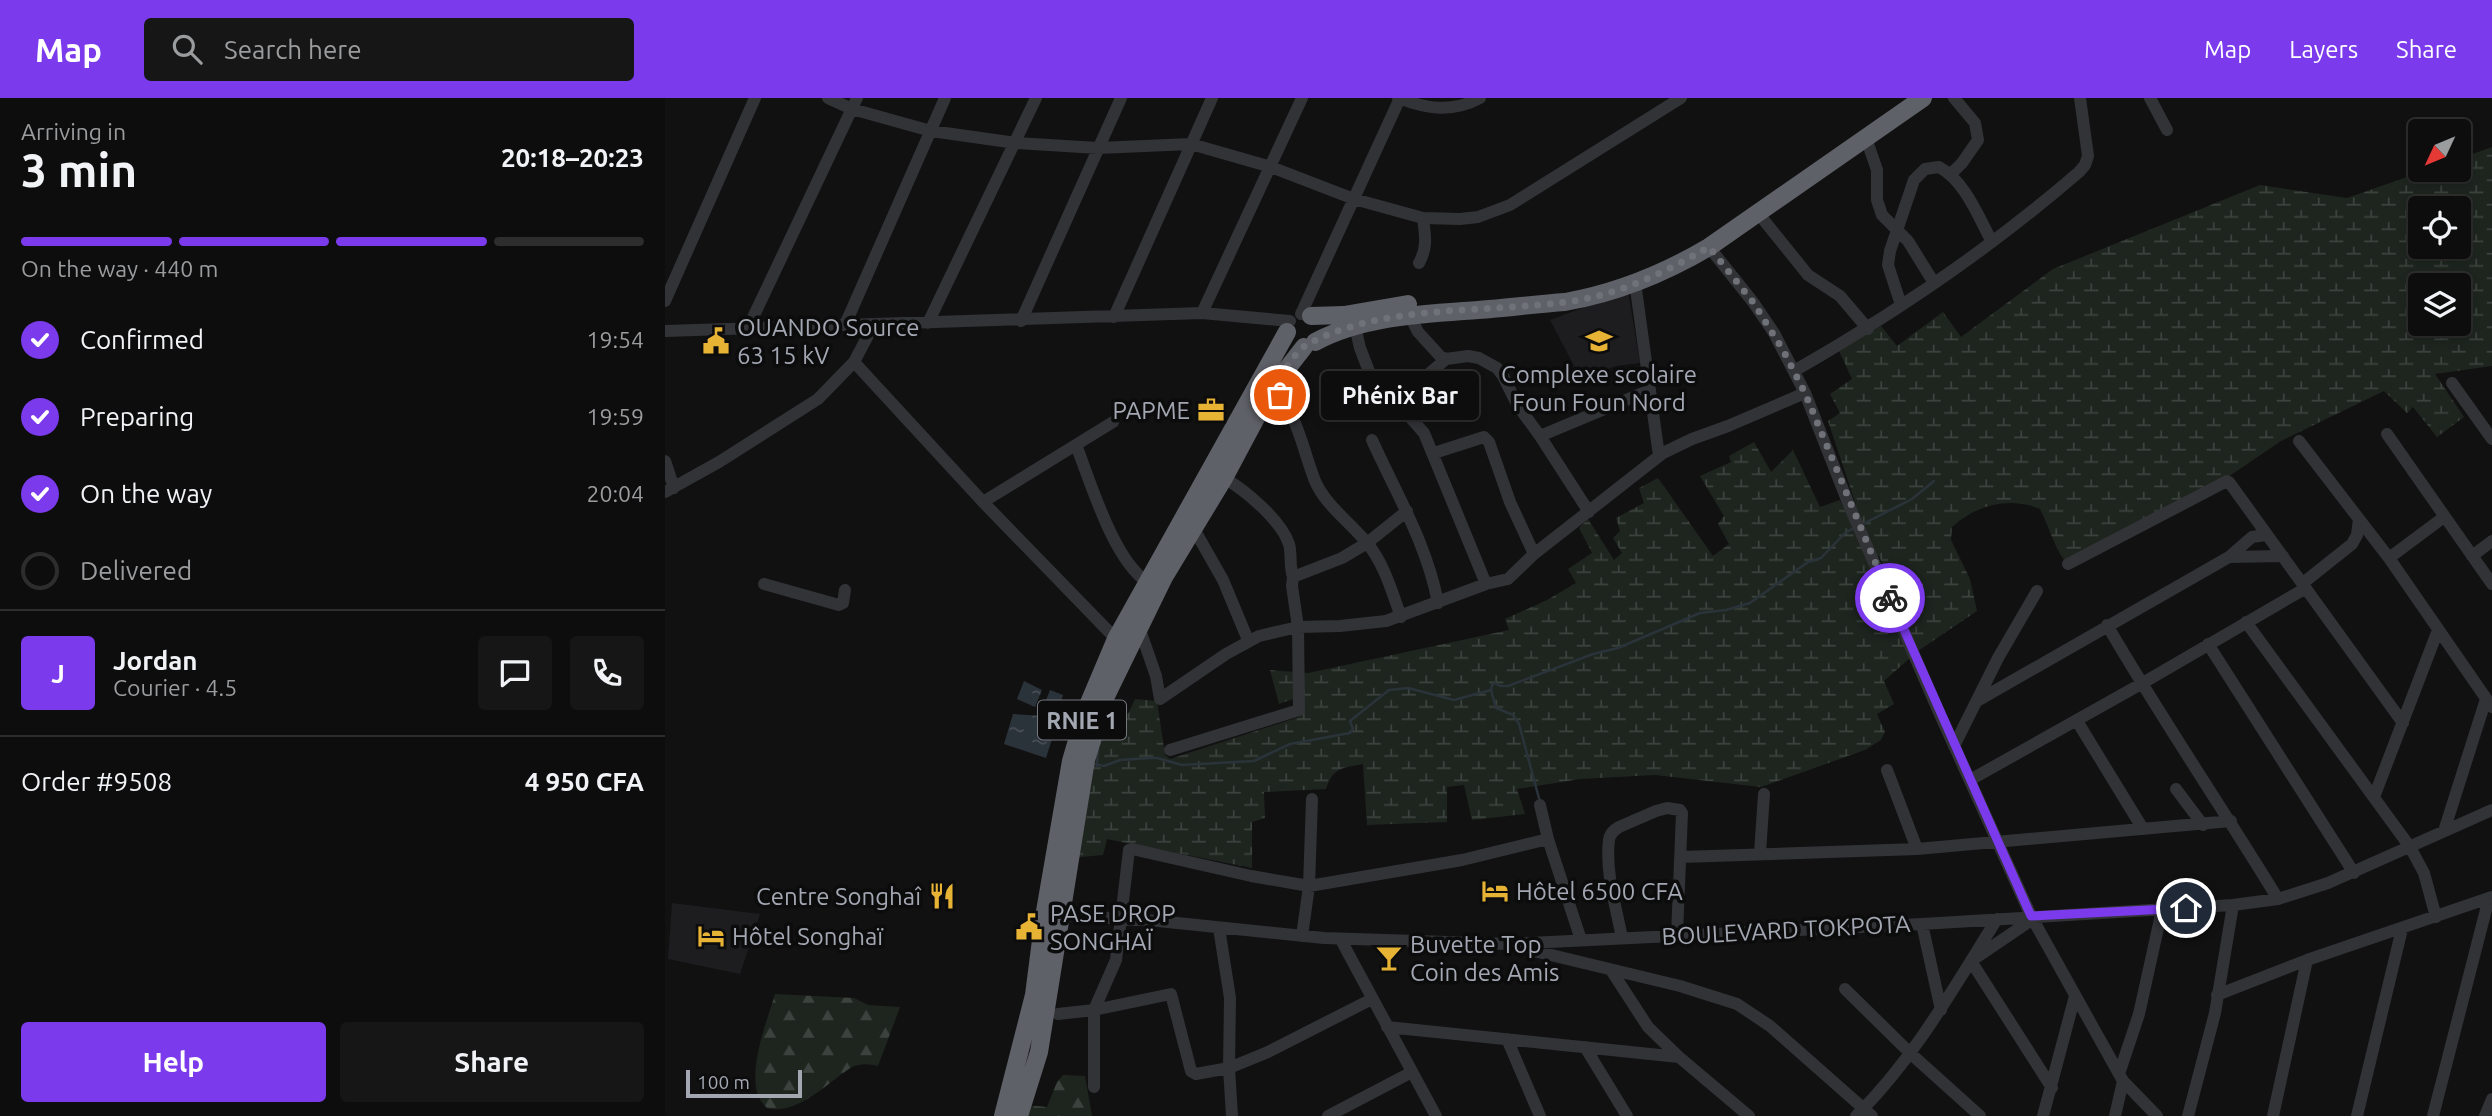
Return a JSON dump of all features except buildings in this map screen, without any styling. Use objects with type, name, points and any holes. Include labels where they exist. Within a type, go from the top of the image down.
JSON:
[{"type":"highway","points":[[1297,321],[1411,304],[1548,295],[1577,291],[1629,276],[1679,254],[1704,239],[1907,98]]},
{"type":"highway","name":"RNIE 1","points":[[1019,1116],[1039,1052],[1087,760],[1105,698],[1164,577],[1224,478],[1272,388],[1310,344],[1335,331],[1355,326],[1413,315],[1565,302],[1584,299],[1635,282],[1682,263],[1709,247],[1923,98]]},
{"type":"highway","points":[[1297,321],[1320,328],[1310,344],[1291,341],[1297,321]]},
{"type":"highway","name":"RNIE 1","points":[[1003,1116],[1034,995],[1044,917],[1071,761],[1086,710],[1116,639],[1297,321]]},
{"type":"street","points":[[665,301],[755,98]]},
{"type":"street","points":[[828,98],[855,103],[931,131],[1016,143],[1098,148],[1191,144],[1271,167],[1354,199],[1423,218],[1460,219],[1478,217],[1510,205],[1681,98]]},
{"type":"street","points":[[845,325],[945,98]]},
{"type":"street","points":[[928,323],[1036,98]]},
{"type":"street","points":[[1021,321],[1121,98]]},
{"type":"street","points":[[1114,317],[1212,98]]},
{"type":"street","points":[[1202,313],[1302,98]]},
{"type":"street","points":[[665,331],[1202,313],[1297,321],[1400,98],[1423,107],[1445,109],[1480,98]]},
{"type":"street","points":[[1951,174],[1978,140],[1975,123],[1954,98]]},
{"type":"street","points":[[1794,371],[1868,329],[1992,242],[2044,202],[2085,165],[2088,156],[2080,98]]},
{"type":"street","points":[[2150,98],[2167,130]]},
{"type":"street","points":[[748,328],[855,103]]},
{"type":"street","points":[[1866,138],[1877,170],[1877,200],[1882,215],[1917,253],[1934,283]]},
{"type":"street","points":[[1901,306],[1888,265],[1890,251],[1919,175],[1932,167],[1939,167],[1951,174],[1992,242]]},
{"type":"street","points":[[1758,214],[1808,275],[1840,296],[1868,329]]},
{"type":"street","points":[[1419,263],[1426,252],[1427,243],[1423,218]]},
{"type":"street","points":[[1709,247],[1774,333],[1805,393],[1849,505],[2032,917],[2121,1077],[2157,1116]]},
{"type":"street","points":[[1635,282],[1658,456]]},
{"type":"street","points":[[1413,315],[1418,332],[1446,359]]},
{"type":"street","points":[[665,461],[670,490],[818,399],[854,362],[873,326]]},
{"type":"street","points":[[1355,326],[1360,348],[1382,405],[1409,416],[1418,424],[1434,453],[1486,584]]},
{"type":"street","points":[[1423,379],[1446,359],[1468,356],[1479,358],[1497,368],[1518,406],[1589,513]]},
{"type":"street","points":[[854,362],[983,502],[1116,639]]},
{"type":"street","points":[[2452,383],[2492,439]]},
{"type":"street","points":[[1272,388],[1289,410],[1322,493],[1367,543],[1389,584],[1401,617]]},
{"type":"street","points":[[1540,436],[1650,390]]},
{"type":"street","points":[[1139,627],[1156,676],[1160,699],[1248,640],[1298,627],[1363,624],[1401,617],[1486,584],[1508,579],[1534,554],[1658,456],[1692,439],[1805,393]]},
{"type":"street","points":[[983,502],[1113,422]]},
{"type":"street","points":[[2388,434],[2492,584]]},
{"type":"street","points":[[1434,453],[1484,438],[1489,442],[1510,502],[1534,554]]},
{"type":"street","points":[[1372,440],[1407,511],[1431,572],[1438,603]]},
{"type":"street","points":[[2299,441],[2379,544],[2489,703],[2444,831]]},
{"type":"street","points":[[1076,445],[1112,535],[1131,565],[1147,582]]},
{"type":"street","points":[[1170,750],[1299,709],[1298,627],[1293,576],[1289,566],[1289,545],[1282,531],[1247,493],[1224,478]]},
{"type":"street","points":[[2068,565],[2227,481],[2232,484],[2403,723]]},
{"type":"street","points":[[1293,576],[1330,564],[1367,543],[1407,511]]},
{"type":"street","points":[[2389,558],[2444,517]]},
{"type":"street","points":[[1970,780],[2141,684],[2305,586],[2353,544],[2359,519]]},
{"type":"street","points":[[1194,529],[1223,580],[1248,640]]},
{"type":"street","points":[[1977,701],[2229,558],[2252,537],[2266,535]]},
{"type":"street","points":[[2472,556],[2492,541]]},
{"type":"street","points":[[2353,544],[2379,544]]},
{"type":"street","points":[[2229,558],[2283,556]]},
{"type":"street","points":[[764,584],[839,605],[845,590]]},
{"type":"street","points":[[1954,746],[1998,658],[2037,591]]},
{"type":"street","points":[[2246,622],[2410,847],[2424,873],[2436,918]]},
{"type":"street","points":[[2107,625],[2141,684],[2231,821],[2278,899]]},
{"type":"street","points":[[2374,797],[2438,630]]},
{"type":"street","points":[[2208,644],[2354,873]]},
{"type":"street","points":[[2077,721],[2143,828]]},
{"type":"street","points":[[1887,770],[1917,849]]},
{"type":"street","points":[[2176,789],[2203,825]]},
{"type":"street","points":[[1760,853],[1764,794]]},
{"type":"street","points":[[1302,936],[1310,886],[1312,799]]},
{"type":"street","points":[[1540,805],[1548,839],[1581,940]]},
{"type":"street","points":[[1622,938],[1610,873],[1609,839],[1613,831],[1667,808],[1680,810],[1682,813],[1678,935]]},
{"type":"street","name":"BOULEVARD TOKPOTA","points":[[1062,915],[1341,940],[1508,944],[1922,924],[2233,905],[2278,899],[2354,873],[2492,810]]},
{"type":"street","points":[[1681,857],[1917,849],[2231,821]]},
{"type":"street","points":[[1094,1087],[1094,1010],[1115,960],[1127,853],[1132,849],[1251,876],[1310,886],[1462,860],[1548,839]]},
{"type":"street","points":[[2217,995],[2307,960],[2491,898]]},
{"type":"street","points":[[2433,1116],[2491,898]]},
{"type":"street","points":[[2188,1116],[2211,1033],[2233,905]]},
{"type":"street","points":[[2115,1116],[2121,1077],[2139,1014],[2162,910]]},
{"type":"street","points":[[1971,961],[2032,917]]},
{"type":"street","points":[[1508,944],[1680,986],[1737,1003],[1770,1026],[1864,1113],[1941,1010],[1997,919]]},
{"type":"street","points":[[1922,924],[1941,1010]]},
{"type":"street","points":[[1219,928],[1230,998],[1229,1068],[1233,1116]]},
{"type":"street","points":[[2357,1116],[2402,929]]},
{"type":"street","points":[[1341,940],[1436,1116]]},
{"type":"street","points":[[2273,1116],[2307,960]]},
{"type":"street","points":[[1971,961],[2052,1088]]},
{"type":"street","points":[[1611,970],[1648,1027],[1749,1116]]},
{"type":"street","points":[[1845,989],[1980,1116]]},
{"type":"street","points":[[1058,1014],[1094,1010],[1171,994],[1191,1071],[1196,1073],[1229,1068],[1268,1052],[1372,999]]},
{"type":"street","points":[[2043,1116],[2075,996]]},
{"type":"street","points":[[1387,1027],[1679,1057]]},
{"type":"street","points":[[1507,1038],[1540,1116]]},
{"type":"street","points":[[1585,1048],[1627,1116]]},
{"type":"street","points":[[1328,1116],[1355,1110],[1412,1072]]},
{"type":"street","points":[[2485,1116],[2492,1099]]},
{"type":"shaded area","name":"Complexe scolaire Foun Foun Nord","points":[[1628,291],[1640,363],[1616,366],[1581,379],[1550,320]]},
{"type":"shaded area","name":"Hôtel Songhaï","points":[[672,903],[760,914],[740,974],[668,959]]},
{"type":"green space","points":[[2492,147],[2492,366],[2435,374],[2464,417],[2437,437],[2413,407],[2407,413],[2384,391],[2281,441],[2228,477],[2064,560],[2040,509],[2017,503],[1982,508],[1952,527],[1951,540],[1970,579],[1977,611],[1918,651],[1879,556],[1869,559],[1910,658],[1884,681],[1894,704],[1877,714],[1885,732],[1881,740],[1865,750],[1761,787],[1655,775],[1580,779],[1517,789],[1525,814],[1472,820],[1464,785],[1447,787],[1447,822],[1367,825],[1363,764],[1336,772],[1326,789],[1264,792],[1265,818],[1252,822],[1252,868],[1107,839],[1103,855],[1070,858],[1110,705],[1128,714],[1135,699],[1157,701],[1165,755],[1170,759],[1299,717],[1304,695],[1279,704],[1270,670],[1308,673],[1509,630],[1505,619],[1576,583],[1568,569],[1592,553],[1579,528],[1588,519],[1614,560],[1622,553],[1613,538],[1620,531],[1616,518],[1644,503],[1639,488],[1658,478],[1713,556],[1729,544],[1718,524],[1724,516],[1700,476],[1731,462],[1729,456],[1754,442],[1771,472],[1793,450],[1820,507],[1840,500],[1844,509],[1856,505],[1828,421],[1840,413],[1830,394],[1852,379],[1839,351],[1881,326],[1897,346],[1943,312],[1961,337],[2053,269],[2260,185],[2347,198],[2408,177],[2408,182],[2471,182],[2471,155]]},
{"type":"green space","points":[[775,994],[854,998],[868,1005],[900,1007],[878,1066],[855,1066],[801,1102],[779,1109],[767,1108],[759,1098],[756,1069]]},
{"type":"green space","points":[[1063,1075],[1085,1076],[1092,1116],[1022,1116],[1024,1105],[1047,1107],[1057,1082]]},
{"type":"water","points":[[1024,681],[1042,690],[1035,707],[1017,699]]},
{"type":"water","points":[[1050,690],[1063,695],[1058,712],[1043,708]]},
{"type":"water","points":[[1013,714],[1059,717],[1046,758],[1004,744]]},
{"type":"waterway","points":[[1863,524],[1912,499],[1934,481]]},
{"type":"waterway","points":[[1540,802],[1519,724],[1513,715],[1496,708],[1492,685],[1495,683],[1508,686],[1593,654],[1618,648],[1700,613],[1726,610],[1750,603],[1808,562],[1821,558],[1845,533],[1854,528]]},
{"type":"waterway","points":[[1094,764],[1104,766],[1120,760],[1149,758],[1182,765],[1254,761],[1290,744],[1350,733],[1353,729],[1350,721],[1389,690],[1408,688],[1454,700],[1491,690]]},
{"type":"waterway","points":[[1097,766],[1098,749]]},
{"type":"way so far","points":[[1280,395],[1272,388],[1304,346],[1335,331],[1413,315],[1584,299],[1632,284],[1682,263],[1709,247],[1753,302],[1783,350],[1805,393],[1849,505],[1890,598]]},
{"type":"place","name":"OUANDO Source 63 15 kV","points":[[716,341]]},
{"type":"place","name":"Complexe scolaire Foun Foun Nord","points":[[1599,341]]},
{"type":"place","name":"Phénix Bar","points":[[1280,395]]},
{"type":"place","name":"PAPME","points":[[1211,410]]},
{"type":"place","name":"Hôtel 6500 CFA","points":[[1495,891]]},
{"type":"place","name":"Centre Songhaî","points":[[942,896]]},
{"type":"place","name":"PASE DROP SONGHAÏ","points":[[1029,927]]},
{"type":"place","name":"Hôtel Songhaï","points":[[711,936]]},
{"type":"place","name":"Buvette Top Coin des Amis","points":[[1389,958]]},
{"type":"route","points":[[1890,598],[2031,916],[2186,908]]}]
